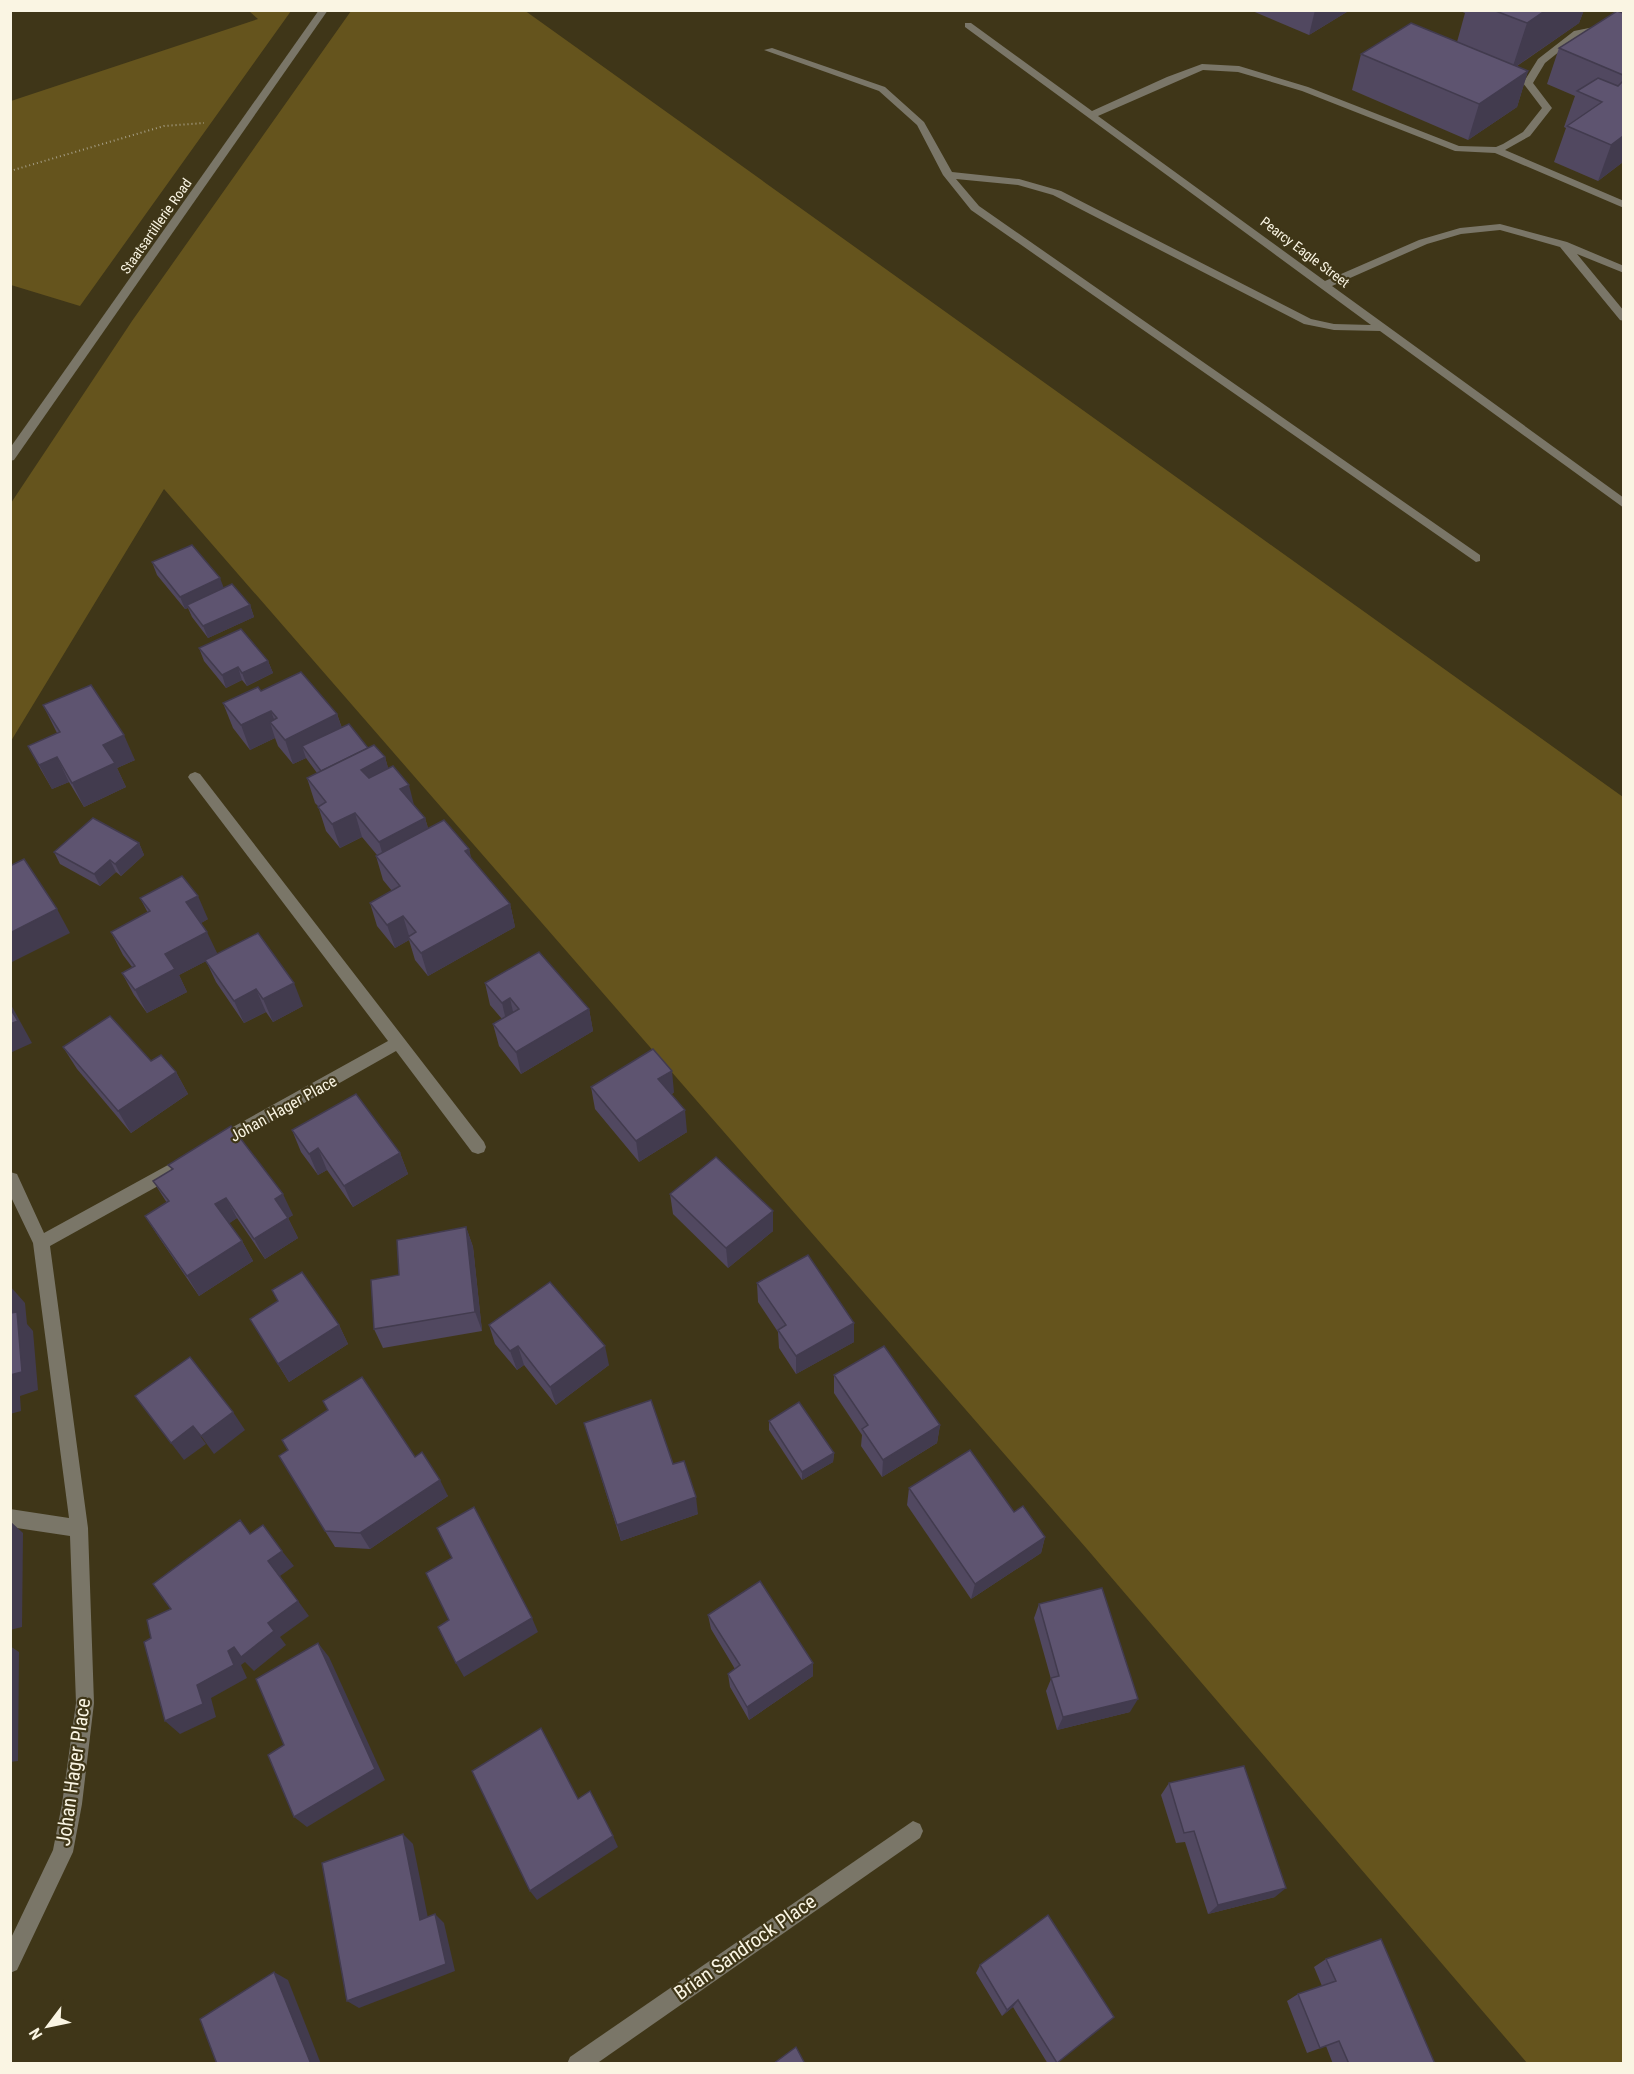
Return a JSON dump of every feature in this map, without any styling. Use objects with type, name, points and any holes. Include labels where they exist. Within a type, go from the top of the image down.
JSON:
[{"type":"street","name":"Staatsartillerie Road","points":[[10,457],[324,10]]},
{"type":"street","points":[[1092,115],[1202,67],[1239,69],[1305,89],[1458,149],[1497,150],[1516,143],[1534,129],[1547,108],[1528,84],[1541,61],[1577,33],[1623,24]]},
{"type":"street","name":"Pearcy Eagle Street","points":[[968,25],[1623,504]]},
{"type":"street","points":[[770,50],[882,89],[921,124],[948,175],[975,208],[1476,558]]},
{"type":"street","points":[[1497,150],[1623,205]]},
{"type":"street","points":[[948,175],[1019,182],[1057,193],[1308,322],[1334,327],[1380,328]]},
{"type":"street","points":[[1325,285],[1423,242],[1460,231],[1500,227],[1563,244],[1623,270]]},
{"type":"street","points":[[1563,244],[1618,303],[1623,318]]},
{"type":"street","points":[[195,777],[478,1147]]},
{"type":"street","name":"Johan Hager Place","points":[[41,1243],[398,1043]]},
{"type":"street","name":"Johan Hager Place","points":[[10,1963],[16,1936],[63,1852],[72,1804],[85,1703],[79,1528],[41,1243],[12,1179]]},
{"type":"street","points":[[10,1518],[79,1528]]},
{"type":"street","name":"Brian Sandrock Place","points":[[577,2064],[913,1831]]},
{"type":"path","points":[[10,171],[164,126],[192,123],[244,125]]},
{"type":"shaded area","points":[[524,10],[1623,797],[1623,2063],[1527,2063],[1087,1549],[164,489],[11,741],[11,503],[132,321],[351,11]]},
{"type":"shaded area","points":[[249,11],[291,11],[80,306],[11,285],[11,101],[258,19]]},
{"type":"building","points":[[1493,10],[1546,10],[1527,23]]},
{"type":"building","points":[[1617,11],[1623,13],[1623,75],[1559,48]]},
{"type":"building","points":[[1411,23],[1528,71],[1479,104],[1361,54]]},
{"type":"building","points":[[1598,78],[1618,86],[1623,81],[1623,136],[1611,145],[1567,126],[1602,102],[1577,91]]},
{"type":"building","points":[[192,545],[220,578],[180,597],[152,562]]},
{"type":"building","points":[[232,584],[250,605],[203,626],[187,605]]},
{"type":"building","points":[[241,629],[268,661],[242,673],[238,667],[222,675],[199,648]]},
{"type":"building","points":[[301,672],[337,714],[285,740],[270,722],[277,718],[271,711],[241,725],[223,703],[258,687],[261,691]]},
{"type":"building","points":[[91,685],[124,735],[103,745],[115,763],[72,783],[57,757],[39,765],[28,746],[60,732],[43,705]]},
{"type":"building","points":[[349,724],[368,748],[321,771],[302,746]]},
{"type":"building","points":[[374,745],[385,757],[361,770],[369,778],[393,766],[409,785],[400,789],[425,818],[379,842],[355,813],[332,824],[318,807],[326,802],[307,778]]},
{"type":"building","points":[[93,818],[139,843],[115,864],[110,860],[94,874],[54,852]]},
{"type":"building","points":[[444,820],[469,849],[465,851],[510,904],[421,953],[408,937],[416,932],[403,916],[387,925],[370,903],[400,886],[376,856]]},
{"type":"building","points":[[24,859],[57,909],[10,933],[10,866]]},
{"type":"building","points":[[182,876],[198,896],[186,902],[207,932],[165,954],[175,969],[135,990],[122,973],[135,966],[111,932],[150,911],[140,898]]},
{"type":"building","points":[[258,933],[294,983],[263,999],[256,989],[234,1001],[205,960]]},
{"type":"building","points":[[539,952],[589,1009],[516,1052],[493,1024],[519,1009],[510,998],[502,1003],[485,983]]},
{"type":"building","points":[[10,1008],[18,1021],[10,1024]]},
{"type":"building","points":[[110,1016],[151,1061],[161,1055],[176,1072],[118,1111],[63,1047]]},
{"type":"building","points":[[653,1049],[672,1071],[658,1079],[685,1110],[636,1141],[591,1087]]},
{"type":"building","points":[[356,1094],[400,1153],[344,1186],[318,1148],[309,1154],[292,1130]]},
{"type":"building","points":[[231,1126],[283,1194],[275,1199],[288,1218],[254,1239],[226,1198],[215,1204],[242,1241],[187,1276],[145,1216],[169,1201],[153,1181],[173,1169],[168,1165]]},
{"type":"building","points":[[716,1157],[773,1211],[726,1248],[670,1194]]},
{"type":"building","points":[[466,1227],[475,1312],[374,1329],[371,1280],[399,1275],[397,1240]]},
{"type":"building","points":[[808,1255],[854,1323],[796,1356],[778,1330],[786,1325],[757,1283]]},
{"type":"building","points":[[302,1272],[339,1325],[278,1364],[250,1319],[278,1301],[272,1290]]},
{"type":"building","points":[[550,1282],[605,1346],[550,1387],[518,1346],[510,1351],[489,1325]]},
{"type":"building","points":[[10,1302],[11,1313],[17,1312],[22,1372],[10,1375]]},
{"type":"building","points":[[884,1346],[940,1425],[883,1460],[862,1429],[868,1425],[834,1375]]},
{"type":"building","points":[[190,1357],[233,1412],[201,1436],[193,1426],[171,1443],[135,1396]]},
{"type":"building","points":[[362,1377],[415,1457],[422,1452],[440,1480],[360,1533],[325,1531],[279,1456],[288,1450],[282,1440],[328,1410],[323,1401]]},
{"type":"building","points":[[651,1400],[673,1464],[684,1461],[696,1497],[617,1525],[584,1423]]},
{"type":"building","points":[[799,1402],[834,1453],[802,1472],[769,1421]]},
{"type":"building","points":[[970,1450],[1014,1512],[1023,1506],[1045,1537],[975,1584],[909,1488]]},
{"type":"building","points":[[474,1507],[532,1618],[456,1663],[438,1627],[449,1620],[426,1573],[452,1558],[437,1528]]},
{"type":"building","points":[[240,1520],[250,1534],[263,1525],[282,1551],[268,1561],[298,1601],[268,1623],[274,1631],[241,1657],[234,1647],[228,1651],[234,1665],[197,1685],[203,1704],[165,1721],[144,1642],[151,1638],[147,1620],[171,1609],[153,1584]]},
{"type":"building","points":[[760,1581],[813,1663],[747,1707],[728,1674],[740,1665],[708,1615]]},
{"type":"building","points":[[1102,1588],[1138,1699],[1063,1717],[1051,1678],[1059,1676],[1039,1604]]},
{"type":"building","points":[[318,1643],[375,1769],[294,1817],[268,1755],[284,1745],[256,1679]]},
{"type":"building","points":[[541,1728],[578,1799],[590,1791],[613,1836],[530,1891],[472,1771]]},
{"type":"building","points":[[1244,1766],[1286,1888],[1218,1905],[1194,1831],[1184,1833],[1169,1783]]},
{"type":"building","points":[[403,1834],[420,1920],[435,1914],[446,1964],[347,2001],[322,1863]]},
{"type":"building","points":[[1048,1915],[1114,2017],[1057,2063],[1018,2000],[1007,2010],[980,1965]]},
{"type":"building","points":[[1381,1939],[1435,2064],[1349,2064],[1339,2041],[1320,2048],[1298,1994],[1336,1981],[1326,1959]]},
{"type":"building","points":[[274,1972],[311,2064],[217,2064],[200,2019]]},
{"type":"building","points":[[796,2047],[805,2064],[773,2064]]}]
